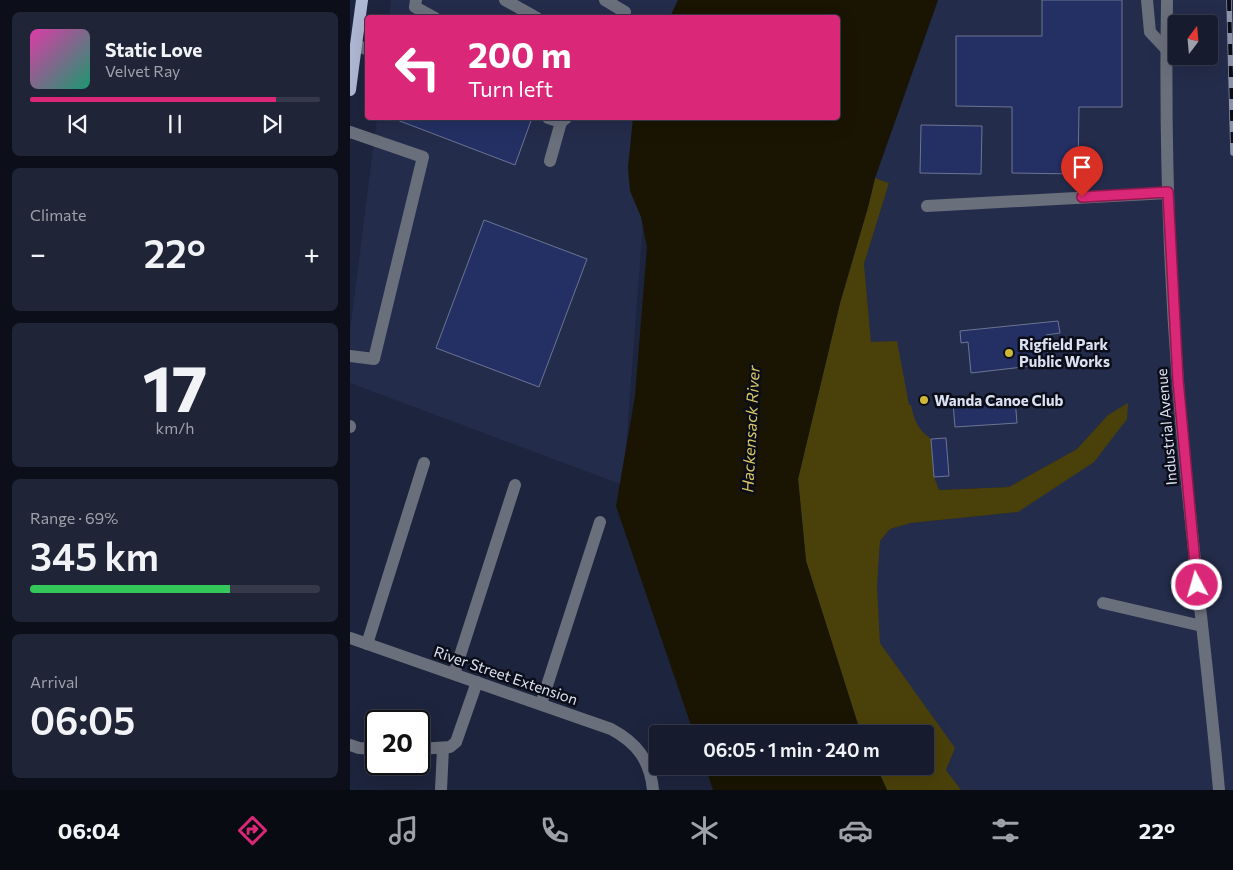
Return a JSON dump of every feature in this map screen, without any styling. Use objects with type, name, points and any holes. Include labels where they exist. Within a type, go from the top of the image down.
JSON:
[{"type":"main road","points":[[350,90],[362,48],[362,0]]},
{"type":"street","points":[[416,0],[415,8],[428,15]]},
{"type":"street","points":[[504,0],[532,15]]},
{"type":"street","points":[[605,0],[625,10]]},
{"type":"street","points":[[1147,0],[1150,32],[1166,49]]},
{"type":"street","name":"Industrial Avenue","points":[[1167,0],[1165,106],[1178,380],[1219,790]]},
{"type":"street","points":[[550,161],[564,120]]},
{"type":"street","points":[[350,132],[423,157],[374,359],[350,356]]},
{"type":"street","points":[[927,206],[1168,192]]},
{"type":"street","points":[[367,644],[424,463]]},
{"type":"street","points":[[454,674],[515,485]]},
{"type":"street","points":[[541,704],[600,522]]},
{"type":"street","points":[[1103,603],[1202,626]]},
{"type":"street","name":"River Street Extension","points":[[350,638],[611,729],[625,737],[643,756],[651,774],[653,790]]},
{"type":"street","points":[[430,749],[450,747],[458,737],[477,682]]},
{"type":"street","points":[[350,745],[365,748]]},
{"type":"street","points":[[440,790],[443,748]]},
{"type":"shaded area","points":[[391,0],[683,0],[675,15],[389,15]]},
{"type":"shaded area","points":[[938,0],[1233,0],[1233,790],[961,790],[946,770],[954,748],[880,643],[877,586],[880,541],[890,529],[911,523],[1018,512],[1128,404],[1108,415],[1077,449],[1009,487],[911,491],[871,342],[864,264],[889,183],[875,178]]},
{"type":"shaded area","points":[[377,120],[638,120],[643,223],[623,485],[350,383],[350,331]]},
{"type":"shaded area","points":[[875,178],[889,183],[864,264],[871,342],[897,341],[909,405],[911,405],[915,420],[920,428],[931,439],[934,477],[939,490],[1009,487],[1077,449],[1108,415],[1128,403],[1127,419],[1094,462],[1018,512],[911,523],[890,529],[880,541],[877,586],[880,643],[955,748],[946,770],[961,790],[887,790],[880,775],[934,775],[934,725],[858,725],[806,561],[798,479],[840,303]]},
{"type":"water","name":"Hackensack River","points":[[678,0],[938,0],[875,178],[840,303],[798,479],[806,561],[858,725],[691,725],[616,506],[635,396],[647,247],[641,217],[630,191],[628,167],[633,120],[840,120],[840,15],[671,15]]},
{"type":"water","points":[[708,775],[880,775],[887,790],[713,790]]},
{"type":"building","points":[[1042,0],[1122,0],[1122,107],[1079,107],[1078,174],[1012,173],[1012,107],[956,106],[956,36],[1042,36]]},
{"type":"building","points":[[397,120],[531,120],[515,165]]},
{"type":"building","points":[[921,125],[982,126],[981,174],[920,173]]},
{"type":"building","points":[[484,220],[587,259],[539,387],[436,348]]},
{"type":"building","name":"Rigfield Park Public Works","points":[[1058,321],[1060,333],[1046,335],[1049,364],[971,373],[968,342],[961,343],[960,331]]},
{"type":"building","points":[[1015,398],[1017,423],[955,427],[953,403]]},
{"type":"building","points":[[946,438],[949,476],[934,477],[931,439]]},
{"type":"railway","points":[[1229,0],[1233,153]]},
{"type":"place","name":"Rigfield Park Public Works","points":[[1009,353]]},
{"type":"place","name":"Wanda Canoe Club","points":[[924,400]]},
{"type":"route","points":[[1082,197],[1168,192],[1178,380],[1197,585]]}]
